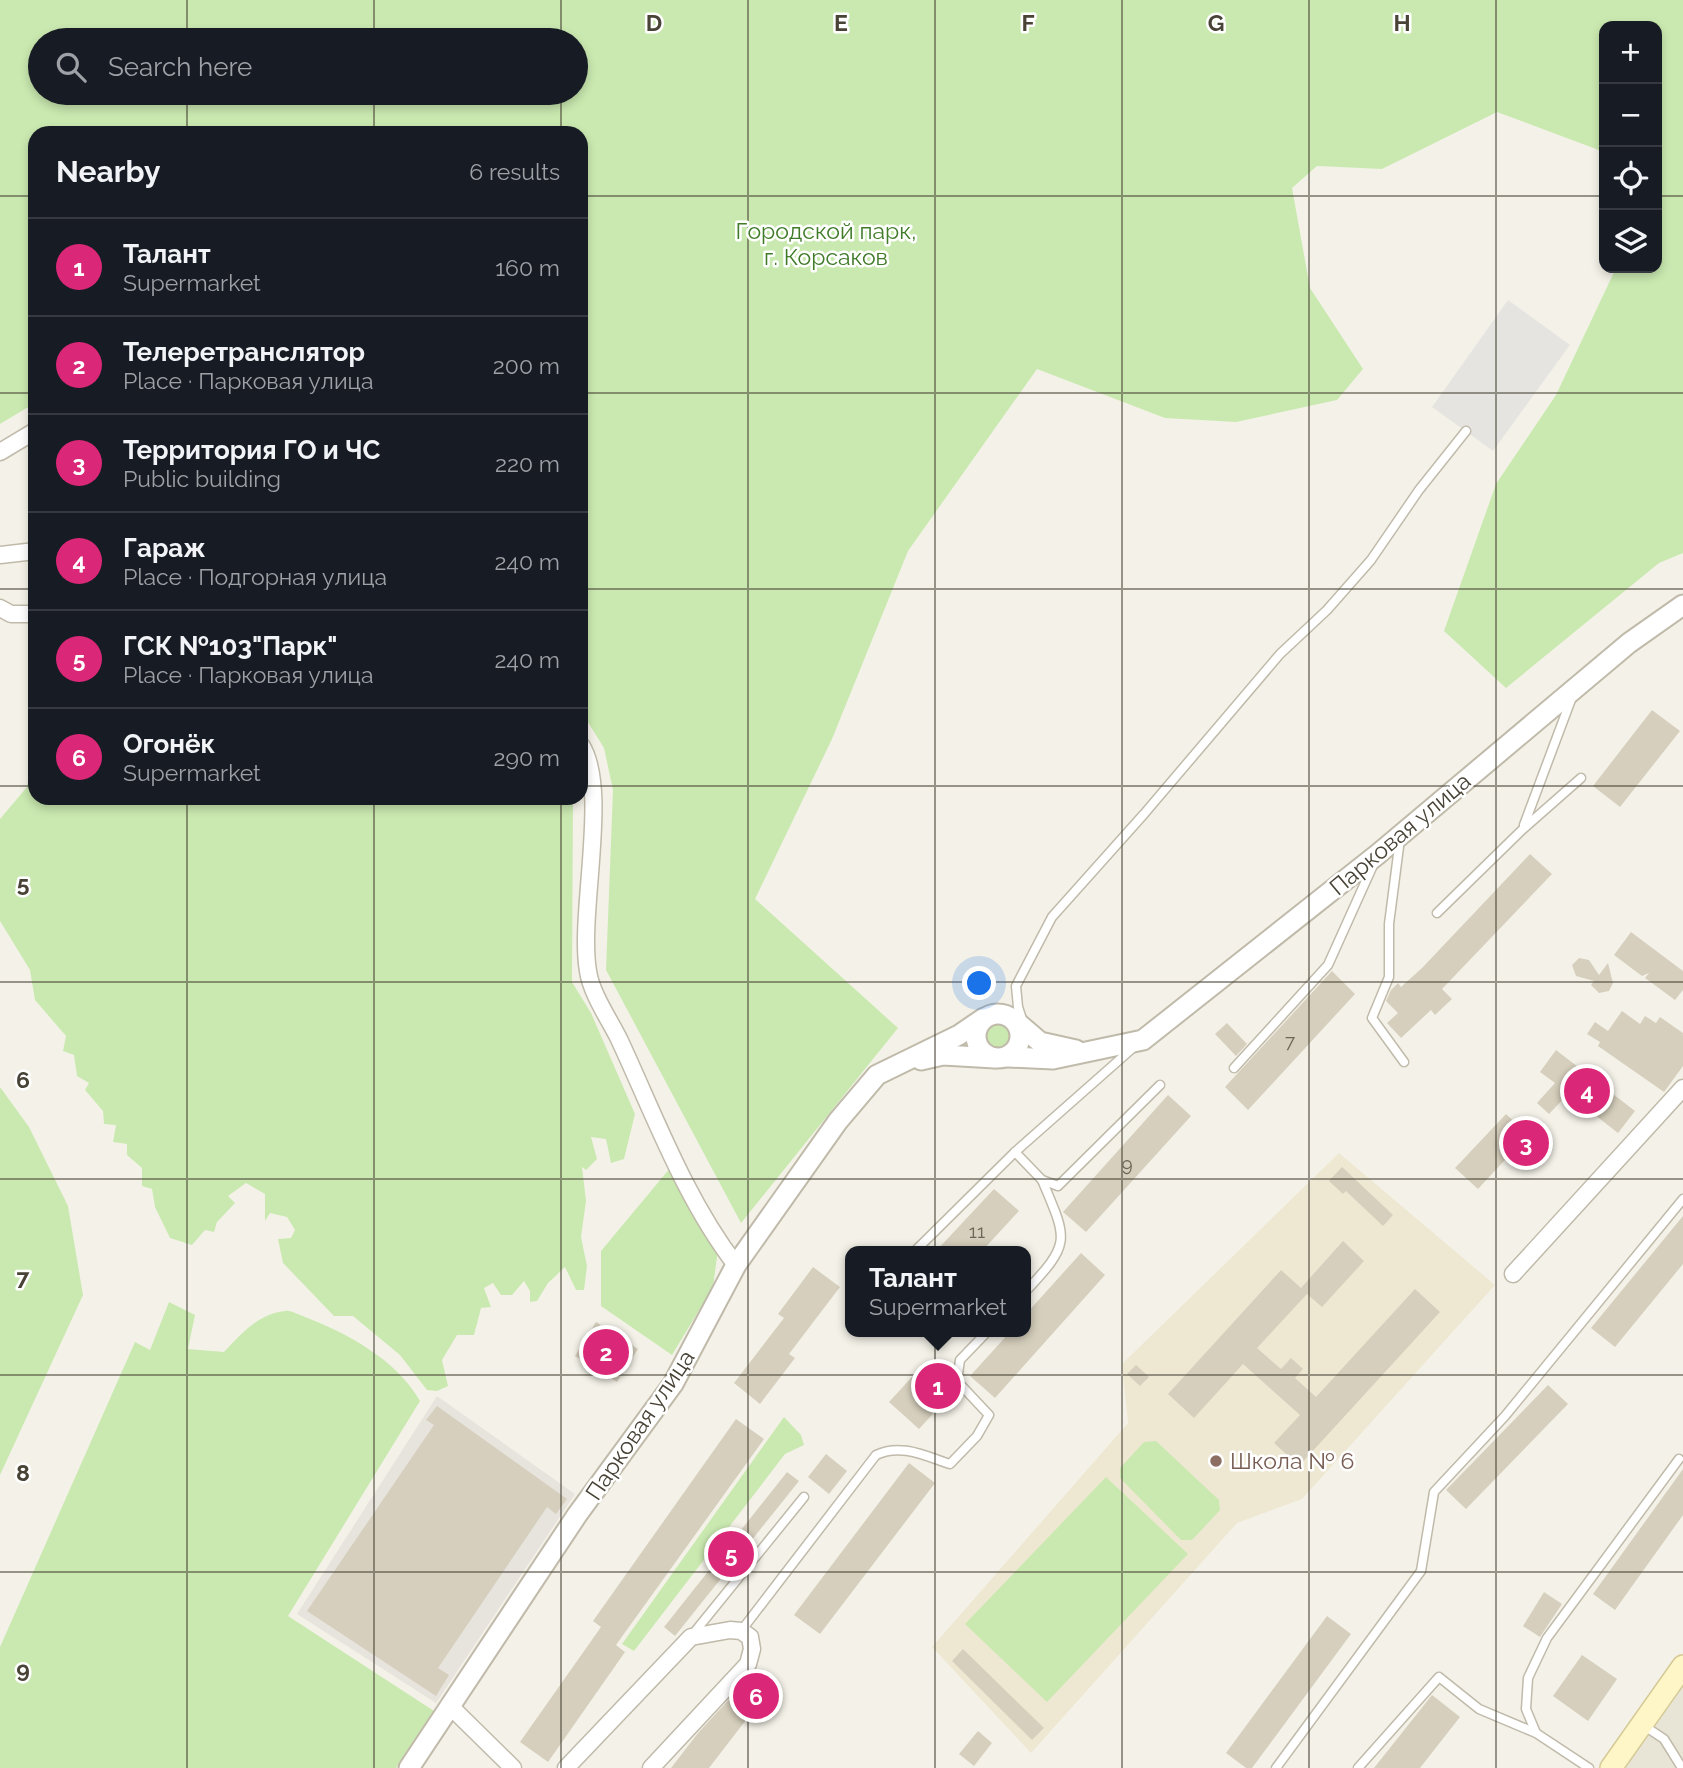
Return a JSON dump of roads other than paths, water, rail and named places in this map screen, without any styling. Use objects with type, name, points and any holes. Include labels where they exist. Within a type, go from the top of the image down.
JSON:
[{"type":"main road","points":[[1611,1768],[1683,1666]]},
{"type":"street","points":[[0,452],[28,435]]},
{"type":"street","points":[[0,555],[10,551],[28,551]]},
{"type":"street","name":"Парковая улица","points":[[877,1075],[943,1055],[1053,1059],[1143,1040],[1378,854],[1629,643],[1683,605]]},
{"type":"street","points":[[0,608],[11,614],[28,614]]},
{"type":"street","points":[[588,759],[594,790],[586,923],[588,973],[676,1161],[719,1242],[737,1265]]},
{"type":"street","points":[[995,1014],[1005,1014],[1022,1026],[1018,1048],[1001,1058],[985,1054],[975,1037],[984,1018],[995,1014]]},
{"type":"street","name":"Парковая улица","points":[[409,1768],[577,1515],[673,1384],[737,1265],[838,1121],[877,1075],[960,1035],[984,1018]]},
{"type":"street","name":"Парковая улица","points":[[1022,1026],[1040,1042],[1060,1048],[1108,1048]]},
{"type":"street","points":[[1513,1274],[1683,1088]]},
{"type":"street","points":[[566,1768],[691,1637],[741,1631],[750,1637],[752,1649],[748,1664],[651,1768]]},
{"type":"street","points":[[449,1705],[513,1768]]},
{"type":"lane","points":[[1022,1026],[1016,986],[1052,917],[1144,814],[1280,653],[1327,610],[1371,560],[1419,490],[1466,431]]},
{"type":"lane","points":[[1523,828],[1574,691]]},
{"type":"lane","points":[[1437,913],[1523,828],[1581,778]]},
{"type":"lane","points":[[1401,832],[1389,924],[1389,977],[1373,1018],[1404,1062]]},
{"type":"lane","points":[[1234,1068],[1328,965],[1378,854]]},
{"type":"lane","points":[[920,1246],[1015,1152],[1143,1040]]},
{"type":"lane","points":[[1042,1181],[1058,1186],[1160,1085]]},
{"type":"lane","points":[[1015,1152],[1042,1181],[1062,1243],[1056,1259],[1031,1286]]},
{"type":"lane","points":[[1276,1768],[1421,1571],[1434,1492],[1505,1416],[1683,1199]]},
{"type":"lane","points":[[741,1631],[876,1455],[887,1450],[906,1450],[950,1464],[977,1436],[989,1415],[957,1381],[960,1360],[982,1337]]},
{"type":"lane","points":[[1536,1733],[1526,1709],[1528,1678],[1547,1638],[1679,1459]]},
{"type":"lane","points":[[691,1637],[804,1497]]},
{"type":"lane","points":[[1358,1768],[1439,1677],[1479,1709],[1536,1733],[1588,1768]]},
{"type":"lane","points":[[1642,1724],[1664,1739],[1682,1768]]},
{"type":"place","name":"Гараж","points":[[1587,1091]]},
{"type":"place","name":"Территория ГО и ЧС","points":[[1526,1143]]},
{"type":"place","name":"Телеретранслятор","points":[[606,1352]]},
{"type":"place","name":"Талант","points":[[938,1386]]},
{"type":"place","name":"Школа № 6","points":[[1216,1461]]},
{"type":"place","name":"ГСК №103\"Парк\"","points":[[731,1554]]},
{"type":"place","name":"Огонёк","points":[[756,1696]]},
{"type":"park label","name":"Городской парк, г. Корсаков","points":[[826,244]]}]
